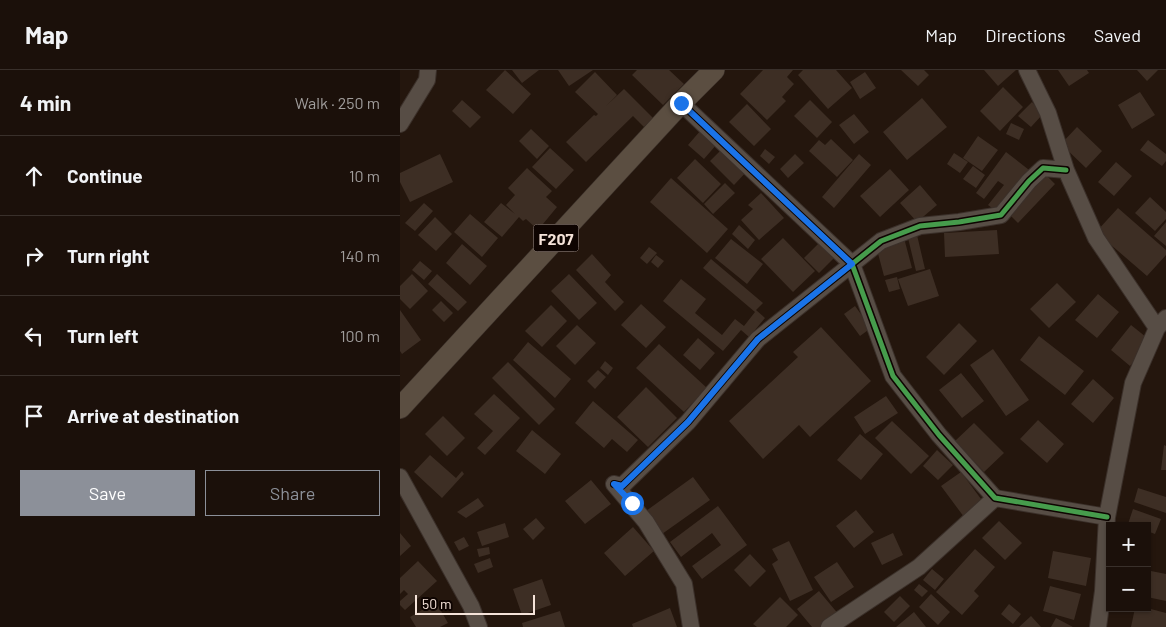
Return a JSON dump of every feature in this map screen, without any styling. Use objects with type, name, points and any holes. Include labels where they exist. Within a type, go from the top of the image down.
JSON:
[{"type":"main road","name":"F207","points":[[400,408],[681,103],[714,70]]},
{"type":"street","points":[[400,124],[427,80],[428,70]]},
{"type":"street","points":[[1027,70],[1048,113],[1066,170],[1096,238],[1161,323],[1133,382],[1107,517],[1103,591],[1098,627]]},
{"type":"street","points":[[681,103],[852,264],[893,376],[939,435],[995,498],[1107,517]]},
{"type":"street","points":[[691,627],[684,584],[646,522],[614,484],[622,486],[688,422],[758,339],[881,241],[920,226],[1001,215],[1029,182],[1044,168],[1066,170]]},
{"type":"street","points":[[400,477],[471,606],[479,627]]},
{"type":"street","points":[[830,627],[918,567],[995,498]]},
{"type":"building","points":[[505,70],[531,94],[513,114],[486,90]]},
{"type":"building","points":[[512,70],[539,70],[522,83]]},
{"type":"building","points":[[558,70],[593,70],[569,86]]},
{"type":"building","points":[[637,70],[669,70],[684,84],[663,105],[632,75]]},
{"type":"building","points":[[763,70],[793,70],[787,77],[794,84],[782,97],[786,101],[767,120],[740,94]]},
{"type":"building","points":[[803,70],[836,70],[852,88],[828,109],[798,75]]},
{"type":"building","points":[[901,70],[924,70],[929,75],[918,86]]},
{"type":"building","points":[[984,70],[1016,70],[998,86]]},
{"type":"building","points":[[1058,70],[1087,70],[1089,73],[1069,86]]},
{"type":"building","points":[[1137,70],[1158,70],[1147,81]]},
{"type":"building","points":[[595,72],[617,95],[605,107],[624,89],[653,118],[644,127],[633,116],[586,162],[566,142],[594,115],[598,114],[575,92]]},
{"type":"building","points":[[865,72],[876,88],[860,99],[850,82]]},
{"type":"building","points":[[1003,87],[1023,107],[1000,131],[980,111]]},
{"type":"building","points":[[1140,92],[1155,115],[1132,129],[1118,105]]},
{"type":"building","points":[[922,98],[947,127],[907,160],[883,132]]},
{"type":"building","points":[[462,100],[481,117],[470,128],[452,111]]},
{"type":"building","points":[[810,100],[832,122],[817,138],[794,116]]},
{"type":"building","points":[[1032,102],[1043,114],[1031,127],[1018,116]]},
{"type":"building","points":[[747,104],[771,129],[754,146],[729,122]]},
{"type":"building","points":[[854,114],[869,132],[854,144],[839,125]]},
{"type":"building","points":[[1011,123],[1024,129],[1019,140],[1006,134]]},
{"type":"building","points":[[1077,127],[1102,151],[1086,168],[1061,144]]},
{"type":"building","points":[[531,129],[549,146],[537,159],[519,141]]},
{"type":"building","points":[[701,130],[717,144],[704,159],[688,145]]},
{"type":"building","points":[[978,136],[998,150],[982,171],[963,158]]},
{"type":"building","points":[[831,139],[853,160],[837,177],[809,151],[819,140],[825,145]]},
{"type":"building","points":[[1148,140],[1166,154],[1166,161],[1162,166],[1140,150]]},
{"type":"building","points":[[725,146],[749,169],[734,185],[710,161]]},
{"type":"building","points":[[550,148],[574,170],[556,189],[532,167]]},
{"type":"building","points":[[765,149],[775,157],[769,164],[760,156]]},
{"type":"building","points":[[1006,152],[1033,173],[1000,214],[988,205],[1004,185],[998,181],[984,199],[976,193]]},
{"type":"building","points":[[954,153],[968,162],[960,173],[947,164]]},
{"type":"building","points":[[440,154],[453,182],[410,202],[400,182],[400,173]]},
{"type":"building","points":[[795,154],[804,163],[788,178],[780,169]]},
{"type":"building","points":[[859,154],[871,165],[834,208],[822,197]]},
{"type":"building","points":[[695,159],[721,184],[703,203],[677,178]]},
{"type":"building","points":[[1116,162],[1132,176],[1114,196],[1098,182]]},
{"type":"building","points":[[973,166],[985,175],[976,188],[963,179]]},
{"type":"building","points":[[527,168],[552,191],[546,197],[557,207],[538,230],[526,219],[523,221],[519,217],[502,237],[484,222],[501,203],[515,214],[506,205],[515,195],[508,188]]},
{"type":"building","points":[[890,169],[909,190],[880,217],[860,196]]},
{"type":"building","points":[[1043,172],[1055,184],[1018,223],[1006,211]]},
{"type":"building","points":[[671,178],[728,229],[707,253],[650,202]]},
{"type":"building","points":[[725,183],[735,193],[713,214],[704,204]]},
{"type":"building","points":[[920,185],[937,205],[917,222],[900,203]]},
{"type":"building","points":[[761,193],[784,218],[759,240],[741,220],[753,209],[748,205]]},
{"type":"building","points":[[1150,197],[1166,212],[1166,219],[1155,231],[1135,213]]},
{"type":"building","points":[[424,203],[433,211],[415,231],[405,223]]},
{"type":"building","points":[[1118,208],[1166,250],[1166,255],[1147,276],[1096,232]]},
{"type":"building","points":[[470,214],[498,238],[482,257],[454,232]]},
{"type":"building","points":[[435,217],[452,234],[436,251],[418,235]]},
{"type":"building","points":[[1166,222],[1166,246],[1154,236]]},
{"type":"building","points":[[739,225],[755,240],[748,249],[732,234]]},
{"type":"building","points":[[997,230],[999,254],[945,257],[944,233]]},
{"type":"building","points":[[917,235],[925,269],[916,271],[908,238]]},
{"type":"building","points":[[783,238],[815,271],[793,292],[761,259]]},
{"type":"building","points":[[904,238],[912,268],[884,276],[876,246]]},
{"type":"building","points":[[731,239],[763,264],[747,284],[715,258]]},
{"type":"building","points":[[819,243],[834,258],[819,273],[804,258]]},
{"type":"building","points":[[462,244],[487,266],[470,285],[446,263]]},
{"type":"building","points":[[649,247],[657,253],[647,264],[640,258]]},
{"type":"building","points":[[592,254],[611,275],[605,282],[624,302],[615,311],[576,270]]},
{"type":"building","points":[[656,255],[664,261],[658,268],[651,262]]},
{"type":"building","points":[[711,259],[763,303],[756,310],[765,318],[749,337],[741,330],[723,351],[663,301],[681,279],[706,299],[695,313],[722,335],[735,319],[744,326],[755,312],[703,268]]},
{"type":"building","points":[[420,261],[432,271],[424,280],[412,270]]},
{"type":"building","points":[[930,269],[939,296],[908,306],[898,279]]},
{"type":"building","points":[[412,274],[428,291],[410,309],[400,299],[400,286]]},
{"type":"building","points":[[437,274],[467,302],[458,311],[428,284]]},
{"type":"building","points":[[569,274],[597,303],[579,320],[551,291]]},
{"type":"building","points":[[897,277],[900,289],[889,292],[885,280]]},
{"type":"building","points":[[1057,283],[1076,302],[1049,328],[1030,309]]},
{"type":"building","points":[[1098,294],[1119,312],[1097,338],[1075,320]]},
{"type":"building","points":[[441,301],[453,313],[444,322],[432,310]]},
{"type":"building","points":[[641,304],[666,327],[646,348],[621,325]]},
{"type":"building","points":[[551,305],[567,321],[542,347],[525,331]]},
{"type":"building","points":[[855,306],[871,328],[860,336],[844,314]]},
{"type":"building","points":[[400,310],[421,340],[402,354],[400,351]]},
{"type":"building","points":[[959,323],[977,341],[944,375],[926,357]]},
{"type":"building","points":[[577,325],[596,343],[575,365],[556,346]]},
{"type":"building","points":[[1131,325],[1151,341],[1130,366],[1111,350]]},
{"type":"building","points":[[821,327],[871,381],[810,437],[799,425],[763,459],[729,421],[798,357],[793,352]]},
{"type":"building","points":[[1039,336],[1084,371],[1065,395],[1020,360]]},
{"type":"building","points":[[698,338],[715,353],[700,370],[683,355]]},
{"type":"building","points":[[528,342],[571,379],[555,398],[513,360]]},
{"type":"building","points":[[659,344],[707,388],[684,412],[636,368]]},
{"type":"building","points":[[993,349],[1029,400],[1006,416],[970,365]]},
{"type":"building","points":[[605,361],[613,368],[608,375],[600,368]]},
{"type":"building","points":[[508,362],[555,409],[539,425],[492,378]]},
{"type":"building","points":[[598,370],[606,377],[595,389],[587,381]]},
{"type":"building","points":[[961,373],[984,401],[962,418],[939,390]]},
{"type":"building","points":[[1093,379],[1114,398],[1093,423],[1071,404]]},
{"type":"building","points":[[646,387],[677,418],[648,447],[617,417]]},
{"type":"building","points":[[494,394],[520,418],[485,455],[477,448],[493,431],[474,414]]},
{"type":"building","points":[[886,396],[898,413],[865,434],[854,417]]},
{"type":"building","points":[[593,401],[638,440],[627,452],[612,439],[604,448],[575,423]]},
{"type":"building","points":[[443,416],[465,438],[447,456],[425,434]]},
{"type":"building","points":[[1038,420],[1064,444],[1047,463],[1020,439]]},
{"type":"building","points":[[892,421],[929,456],[911,474],[875,438]]},
{"type":"building","points":[[974,423],[1004,453],[984,472],[955,441]]},
{"type":"building","points":[[532,430],[561,454],[545,474],[516,451]]},
{"type":"building","points":[[860,434],[883,454],[861,480],[837,460]]},
{"type":"building","points":[[1164,445],[1166,446],[1166,470],[1161,470]]},
{"type":"building","points":[[937,450],[953,465],[938,480],[923,466]]},
{"type":"building","points":[[430,455],[456,478],[462,471],[464,474],[442,498],[414,472]]},
{"type":"building","points":[[961,472],[984,503],[964,517],[941,486]]},
{"type":"building","points":[[693,477],[710,500],[662,534],[646,511]]},
{"type":"building","points":[[591,480],[611,504],[585,524],[565,501]]},
{"type":"building","points":[[1138,488],[1166,497],[1166,513],[1134,502]]},
{"type":"building","points":[[478,498],[484,506],[466,518],[457,512]]},
{"type":"building","points":[[718,506],[747,545],[702,579],[692,566],[721,545],[712,533],[681,557],[670,542]]},
{"type":"building","points":[[1133,509],[1161,519],[1155,534],[1151,532],[1151,522],[1129,522]]},
{"type":"building","points":[[856,510],[874,532],[854,548],[836,526]]},
{"type":"building","points":[[536,518],[545,528],[533,540],[523,529]]},
{"type":"building","points":[[999,521],[1022,543],[1005,560],[982,538]]},
{"type":"building","points":[[505,523],[509,537],[482,546],[477,532]]},
{"type":"building","points":[[633,527],[654,551],[625,576],[604,553]]},
{"type":"building","points":[[400,533],[411,546],[400,556]]},
{"type":"building","points":[[893,533],[903,555],[882,565],[871,543]]},
{"type":"building","points":[[464,537],[469,546],[459,551],[454,542]]},
{"type":"building","points":[[789,541],[813,590],[790,601],[772,564],[778,560],[772,549]]},
{"type":"building","points":[[489,547],[490,554],[479,557],[477,549]]},
{"type":"building","points":[[975,549],[995,567],[974,591],[979,596],[962,615],[936,592]]},
{"type":"building","points":[[1053,551],[1091,558],[1086,586],[1048,578]]},
{"type":"building","points":[[750,554],[766,571],[750,587],[734,570]]},
{"type":"building","points":[[490,558],[493,567],[478,573],[474,564]]},
{"type":"building","points":[[418,561],[437,581],[405,610],[400,605],[400,601],[408,594],[404,590],[400,594],[400,578]]},
{"type":"building","points":[[837,562],[854,587],[831,602],[814,577]]},
{"type":"building","points":[[932,569],[944,579],[935,590],[923,580]]},
{"type":"building","points":[[1151,571],[1166,574],[1166,601],[1151,598]]},
{"type":"building","points":[[542,579],[551,605],[522,615],[513,589]]},
{"type":"building","points":[[919,584],[928,591],[922,597],[914,590]]},
{"type":"building","points":[[1050,586],[1081,594],[1074,620],[1043,611]]},
{"type":"building","points":[[819,591],[840,616],[827,627],[812,627],[797,609]]},
{"type":"building","points":[[931,594],[950,612],[938,625],[919,607]]},
{"type":"building","points":[[900,596],[910,606],[894,622],[884,612]]},
{"type":"building","points":[[780,597],[798,615],[786,627],[757,627],[753,624]]},
{"type":"building","points":[[436,602],[448,623],[440,627],[416,627],[410,617]]},
{"type":"building","points":[[1009,604],[1021,614],[1013,624],[1001,614]]},
{"type":"building","points":[[670,608],[677,627],[633,627],[632,624]]},
{"type":"building","points":[[1151,609],[1166,613],[1166,627],[1131,627],[1134,612],[1151,612]]},
{"type":"building","points":[[560,611],[565,627],[523,627],[522,623]]},
{"type":"building","points":[[914,612],[926,627],[896,627]]},
{"type":"building","points":[[1031,616],[1041,627],[1019,627]]},
{"type":"building","points":[[1056,618],[1073,627],[1051,627]]},
{"type":"cycle path","points":[[681,103],[852,264],[893,376],[939,435],[995,498],[1107,517]]},
{"type":"cycle path","points":[[614,484],[622,486],[688,422],[758,339],[881,241],[920,226],[1001,215],[1029,181],[1043,168],[1066,170]]},
{"type":"route","points":[[632,503],[614,484],[622,486],[688,422],[758,339],[852,264],[681,103]]}]
